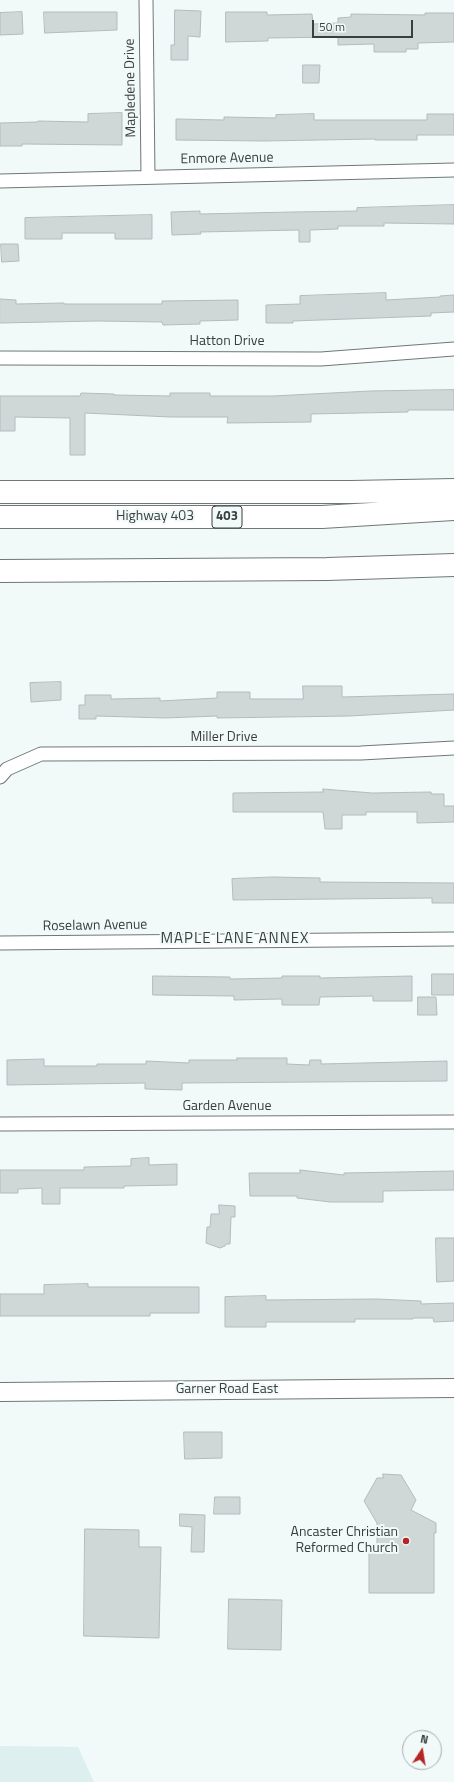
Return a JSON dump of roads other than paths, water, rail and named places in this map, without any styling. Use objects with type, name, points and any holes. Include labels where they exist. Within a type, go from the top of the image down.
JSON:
[{"type":"highway","points":[[0,492],[351,492],[454,490]]},
{"type":"highway","name":"Highway 403","points":[[0,518],[322,517],[454,509]]},
{"type":"highway","points":[[0,571],[320,569],[454,565]]},
{"type":"main road","name":"Garner Road East","points":[[0,1392],[454,1388]]},
{"type":"street","name":"Mapledene Drive","points":[[146,0],[148,176]]},
{"type":"street","name":"Enmore Avenue","points":[[0,182],[148,176],[454,170]]},
{"type":"street","name":"Hatton Drive","points":[[0,358],[321,359],[454,349]]},
{"type":"street","name":"Miller Drive","points":[[0,777],[7,769],[41,754],[361,753],[454,748]]},
{"type":"street","name":"Roselawn Avenue","points":[[0,943],[454,939]]},
{"type":"street","name":"Garden Avenue","points":[[0,1124],[454,1122]]},
{"type":"place","name":"Ancaster Christian Reformed Church","points":[[406,1541]]},
{"type":"district","name":"MAPLE LANE ANNEX","points":[[235,939]]}]
